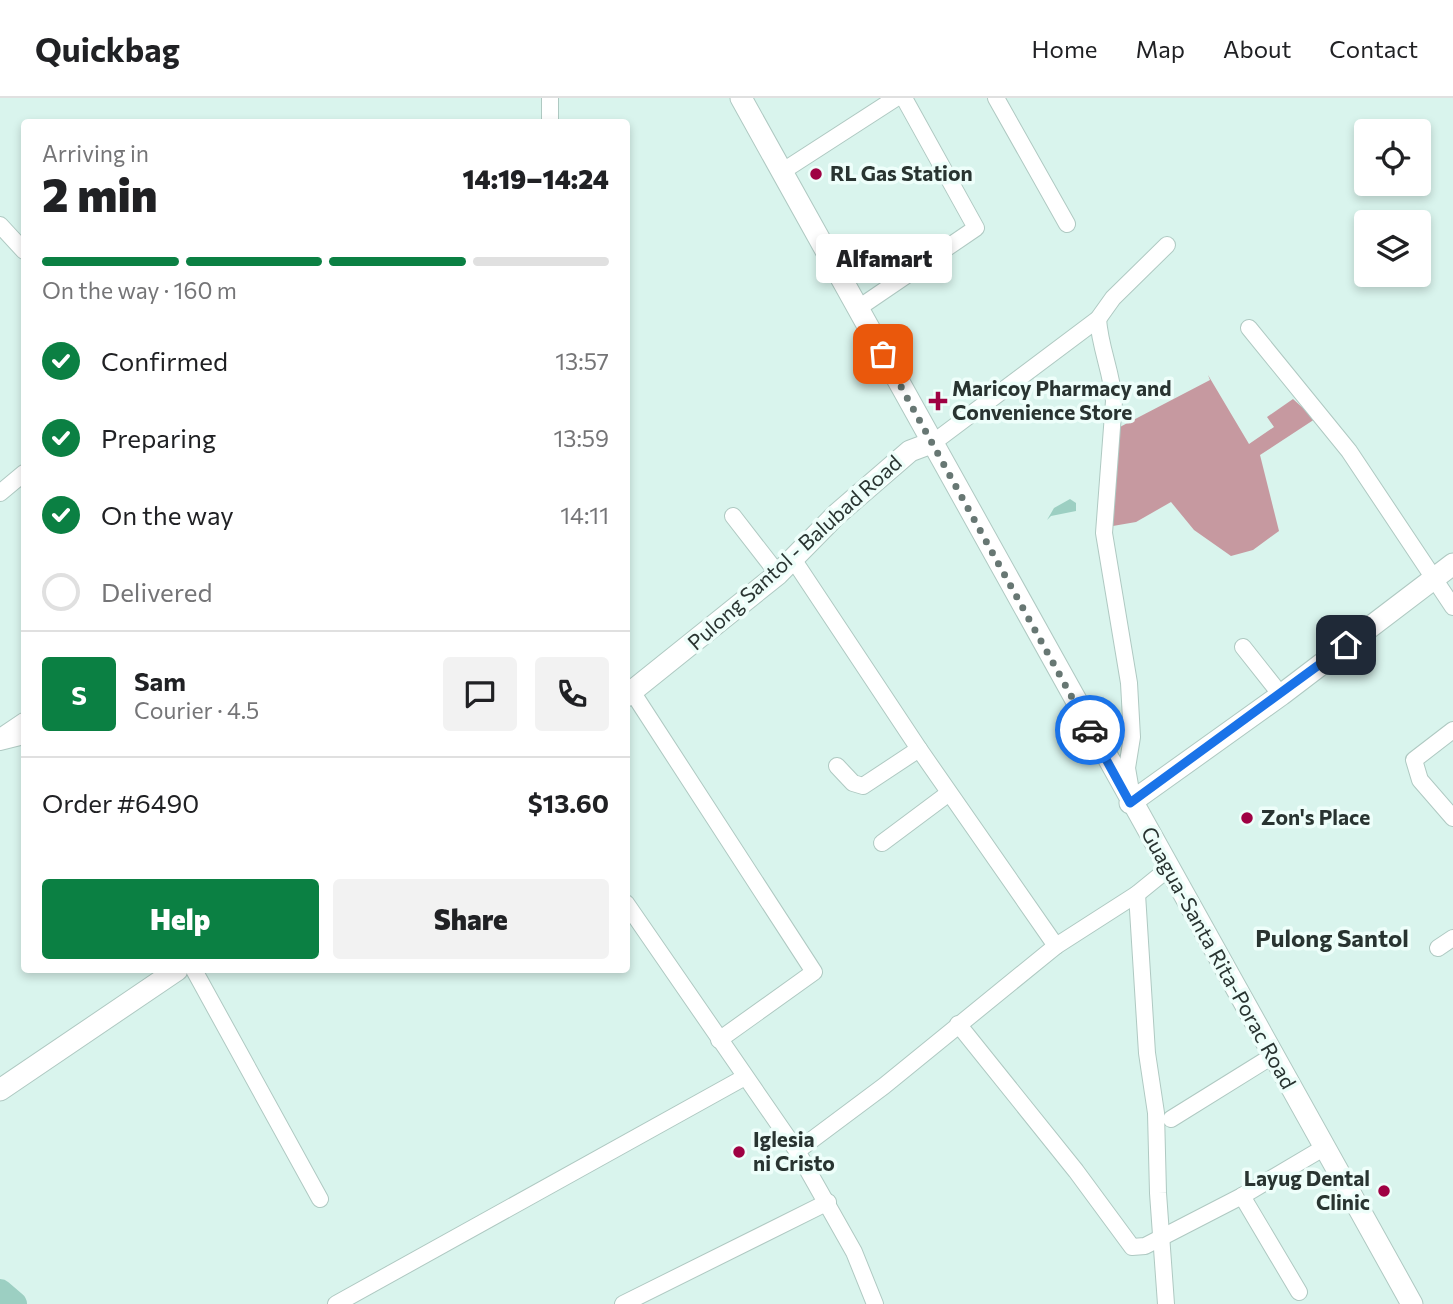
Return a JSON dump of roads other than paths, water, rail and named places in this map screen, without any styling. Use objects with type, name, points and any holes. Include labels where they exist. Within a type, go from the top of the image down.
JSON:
[{"type":"main road","name":"Guagua-Santa Rita-Porac Road","points":[[741,98],[1412,1304]]},
{"type":"main road","name":"Pulong Santol - Balubad Road","points":[[630,695],[785,566],[889,468],[910,451],[934,442]]},
{"type":"main road","points":[[1132,802],[1281,695],[1453,564]]},
{"type":"main road","points":[[0,1090],[173,973]]},
{"type":"street","points":[[550,98],[551,119]]},
{"type":"street","points":[[783,171],[896,98]]},
{"type":"street","points":[[857,309],[976,228],[904,98]]},
{"type":"street","points":[[996,98],[1067,224]]},
{"type":"street","points":[[0,225],[21,248]]},
{"type":"street","points":[[934,442],[1098,319],[1138,271],[1167,245]]},
{"type":"street","points":[[1098,319],[1099,341],[1112,383],[1114,401],[1104,533],[1129,683],[1132,737],[1127,768],[1132,802]]},
{"type":"street","points":[[1249,328],[1349,451],[1453,607]]},
{"type":"street","points":[[0,492],[21,475]]},
{"type":"street","points":[[733,516],[785,566],[919,749],[1056,946]]},
{"type":"street","points":[[1243,647],[1281,695]]},
{"type":"street","points":[[630,695],[814,972],[719,1040]]},
{"type":"street","points":[[0,737],[21,723]]},
{"type":"street","points":[[1453,730],[1415,760],[1420,780],[1453,818]]},
{"type":"street","points":[[0,742],[21,737]]},
{"type":"street","points":[[836,766],[853,783],[863,786],[919,749]]},
{"type":"street","points":[[882,843],[949,793]]},
{"type":"street","points":[[797,1151],[884,1086],[1056,946],[1137,894],[1169,867]]},
{"type":"street","points":[[1137,894],[1140,973],[1147,1053],[1156,1113],[1166,1304]]},
{"type":"street","points":[[630,909],[797,1151],[828,1202],[875,1304]]},
{"type":"street","points":[[1438,948],[1453,938]]},
{"type":"street","points":[[196,973],[320,1199]]},
{"type":"street","points":[[958,1024],[1076,1171],[1132,1247],[1145,1246],[1242,1196],[1325,1147]]},
{"type":"street","points":[[1171,1119],[1274,1055]]},
{"type":"street","points":[[336,1304],[745,1077]]},
{"type":"street","points":[[1242,1196],[1299,1292]]},
{"type":"street","points":[[623,1304],[828,1202]]},
{"type":"waterway","points":[[0,1292],[14,1304]]},
{"type":"place","name":"RL Gas Station","points":[[816,174]]},
{"type":"place","name":"Alfamart","points":[[883,354]]},
{"type":"place","name":"Maricoy Pharmacy and Convenience Store","points":[[938,401]]},
{"type":"place","name":"Zon's Place","points":[[1247,818]]},
{"type":"place","name":"Iglesia ni Cristo","points":[[739,1152]]},
{"type":"place","name":"Layug Dental Clinic","points":[[1384,1191]]},
{"type":"district","name":"Pulong Santol","points":[[1332,939]]}]
